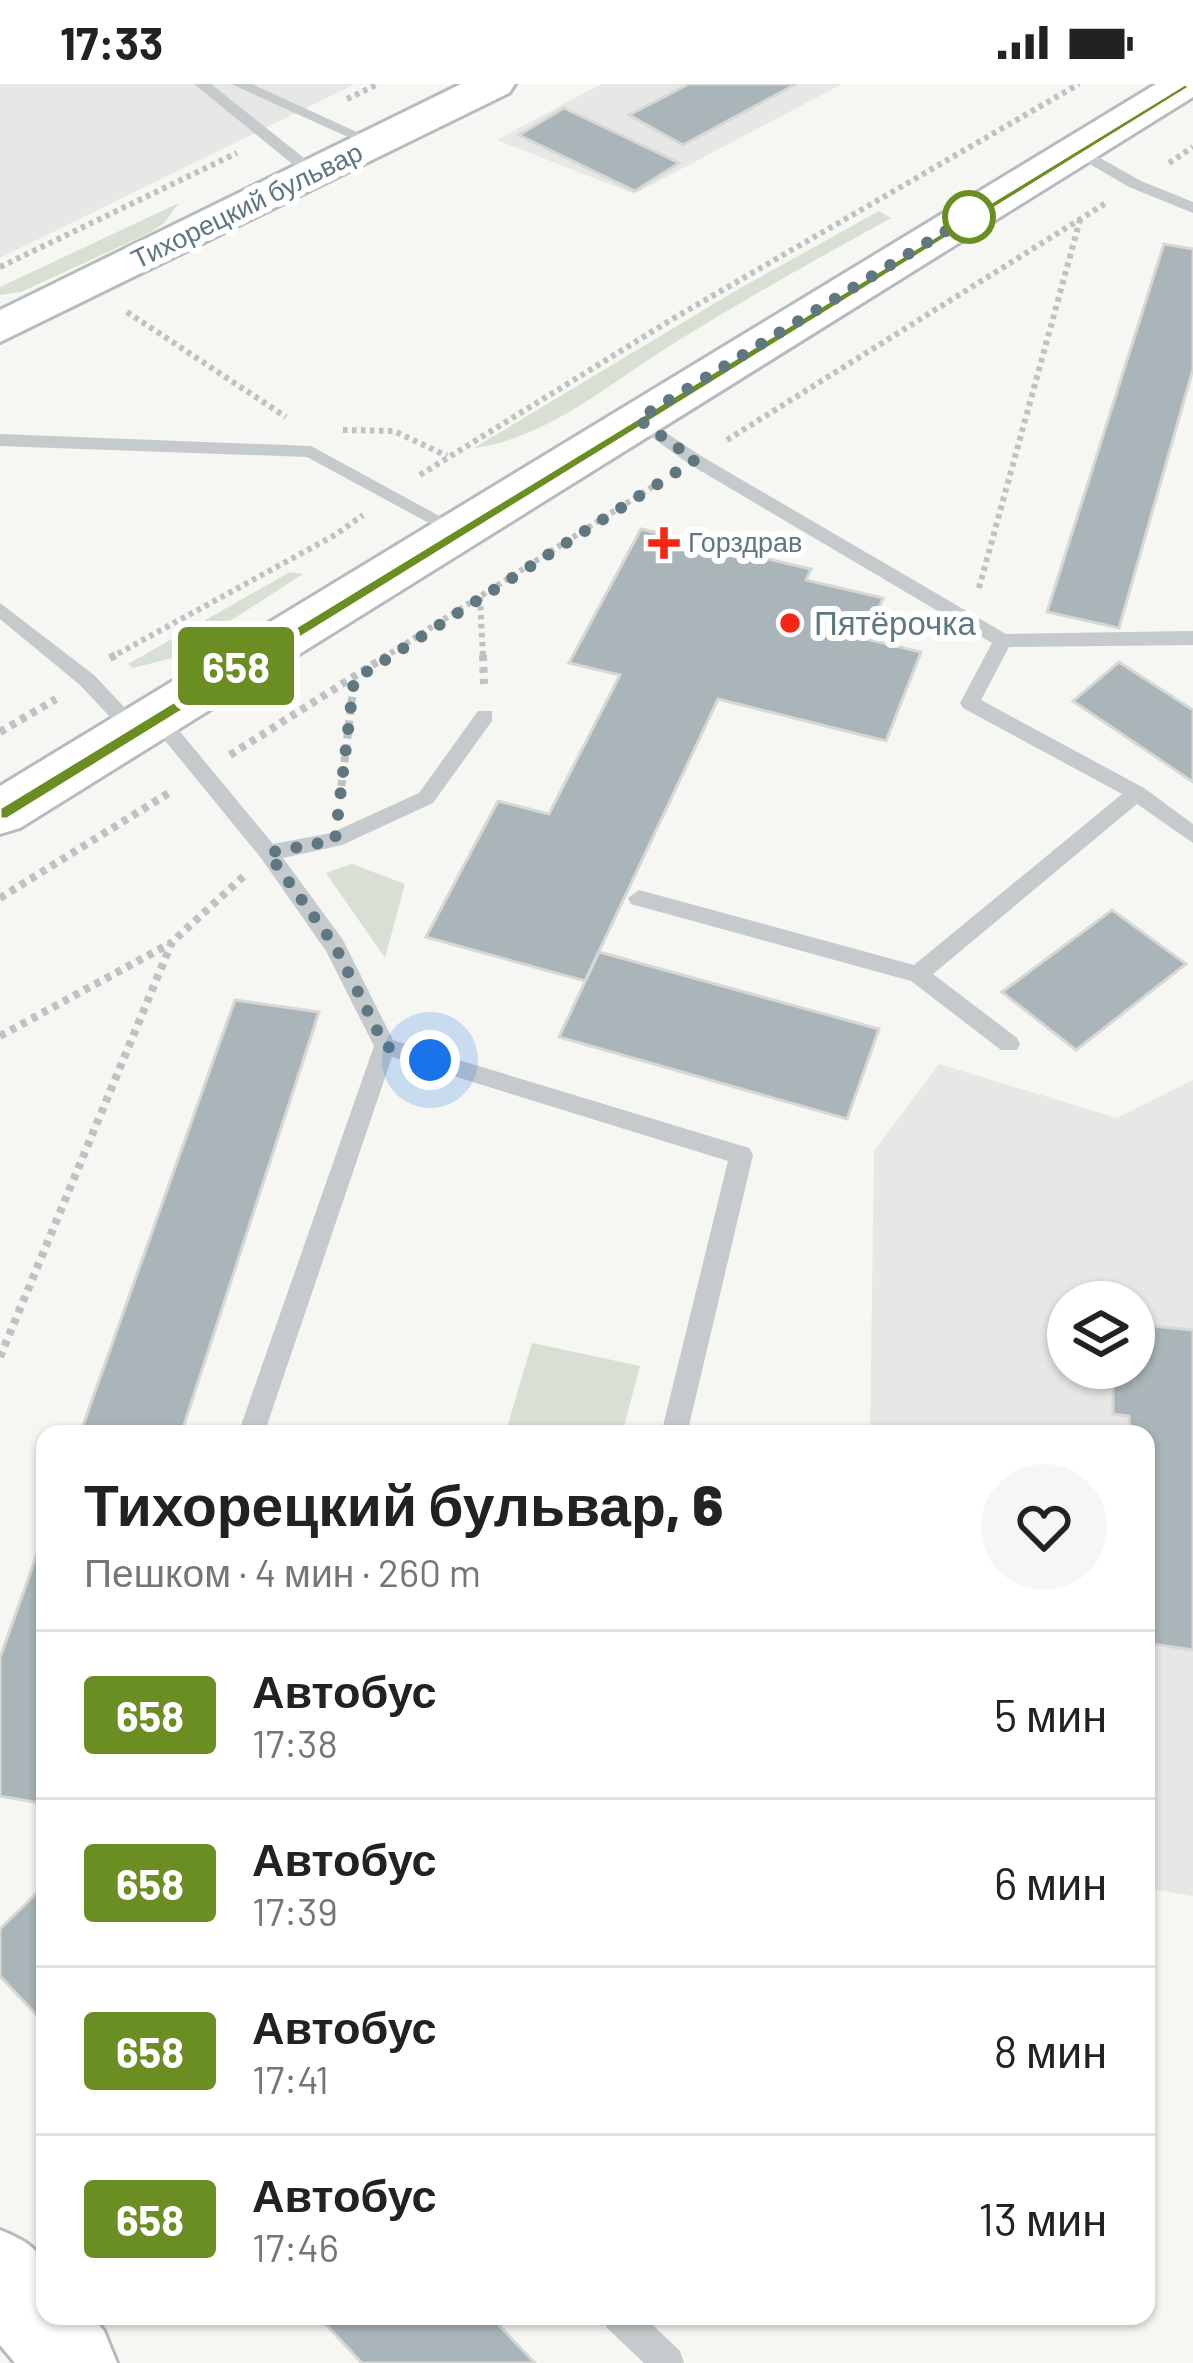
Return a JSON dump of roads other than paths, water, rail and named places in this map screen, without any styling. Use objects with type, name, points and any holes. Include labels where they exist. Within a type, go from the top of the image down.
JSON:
[{"type":"street","name":"Тихорецкий бульвар","points":[[0,328],[494,84]]},
{"type":"street","points":[[0,813],[1185,84]]},
{"type":"street","points":[[0,2274],[36,2318]]},
{"type":"street","points":[[41,2325],[72,2363]]},
{"type":"lane","points":[[202,84],[313,173]]},
{"type":"lane","points":[[239,84],[375,144]]},
{"type":"lane","points":[[1078,150],[1135,184],[1193,208]]},
{"type":"lane","points":[[638,419],[695,460],[1004,641],[1193,638]]},
{"type":"lane","points":[[0,440],[311,452],[458,531]]},
{"type":"lane","points":[[0,609],[203,772],[335,946],[385,1046],[254,1425]]},
{"type":"lane","points":[[1004,641],[970,703],[1137,794],[1193,835]]},
{"type":"lane","points":[[268,853],[335,840],[426,798],[485,716]]},
{"type":"lane","points":[[918,974],[1137,794]]},
{"type":"lane","points":[[639,898],[918,974],[1009,1044]]},
{"type":"lane","points":[[385,1046],[741,1155],[676,1425]]},
{"type":"lane","points":[[628,2325],[668,2363]]},
{"type":"place","name":"Горздрав","points":[[664,543]]},
{"type":"place","name":"Пятёрочка","points":[[790,623]]}]
